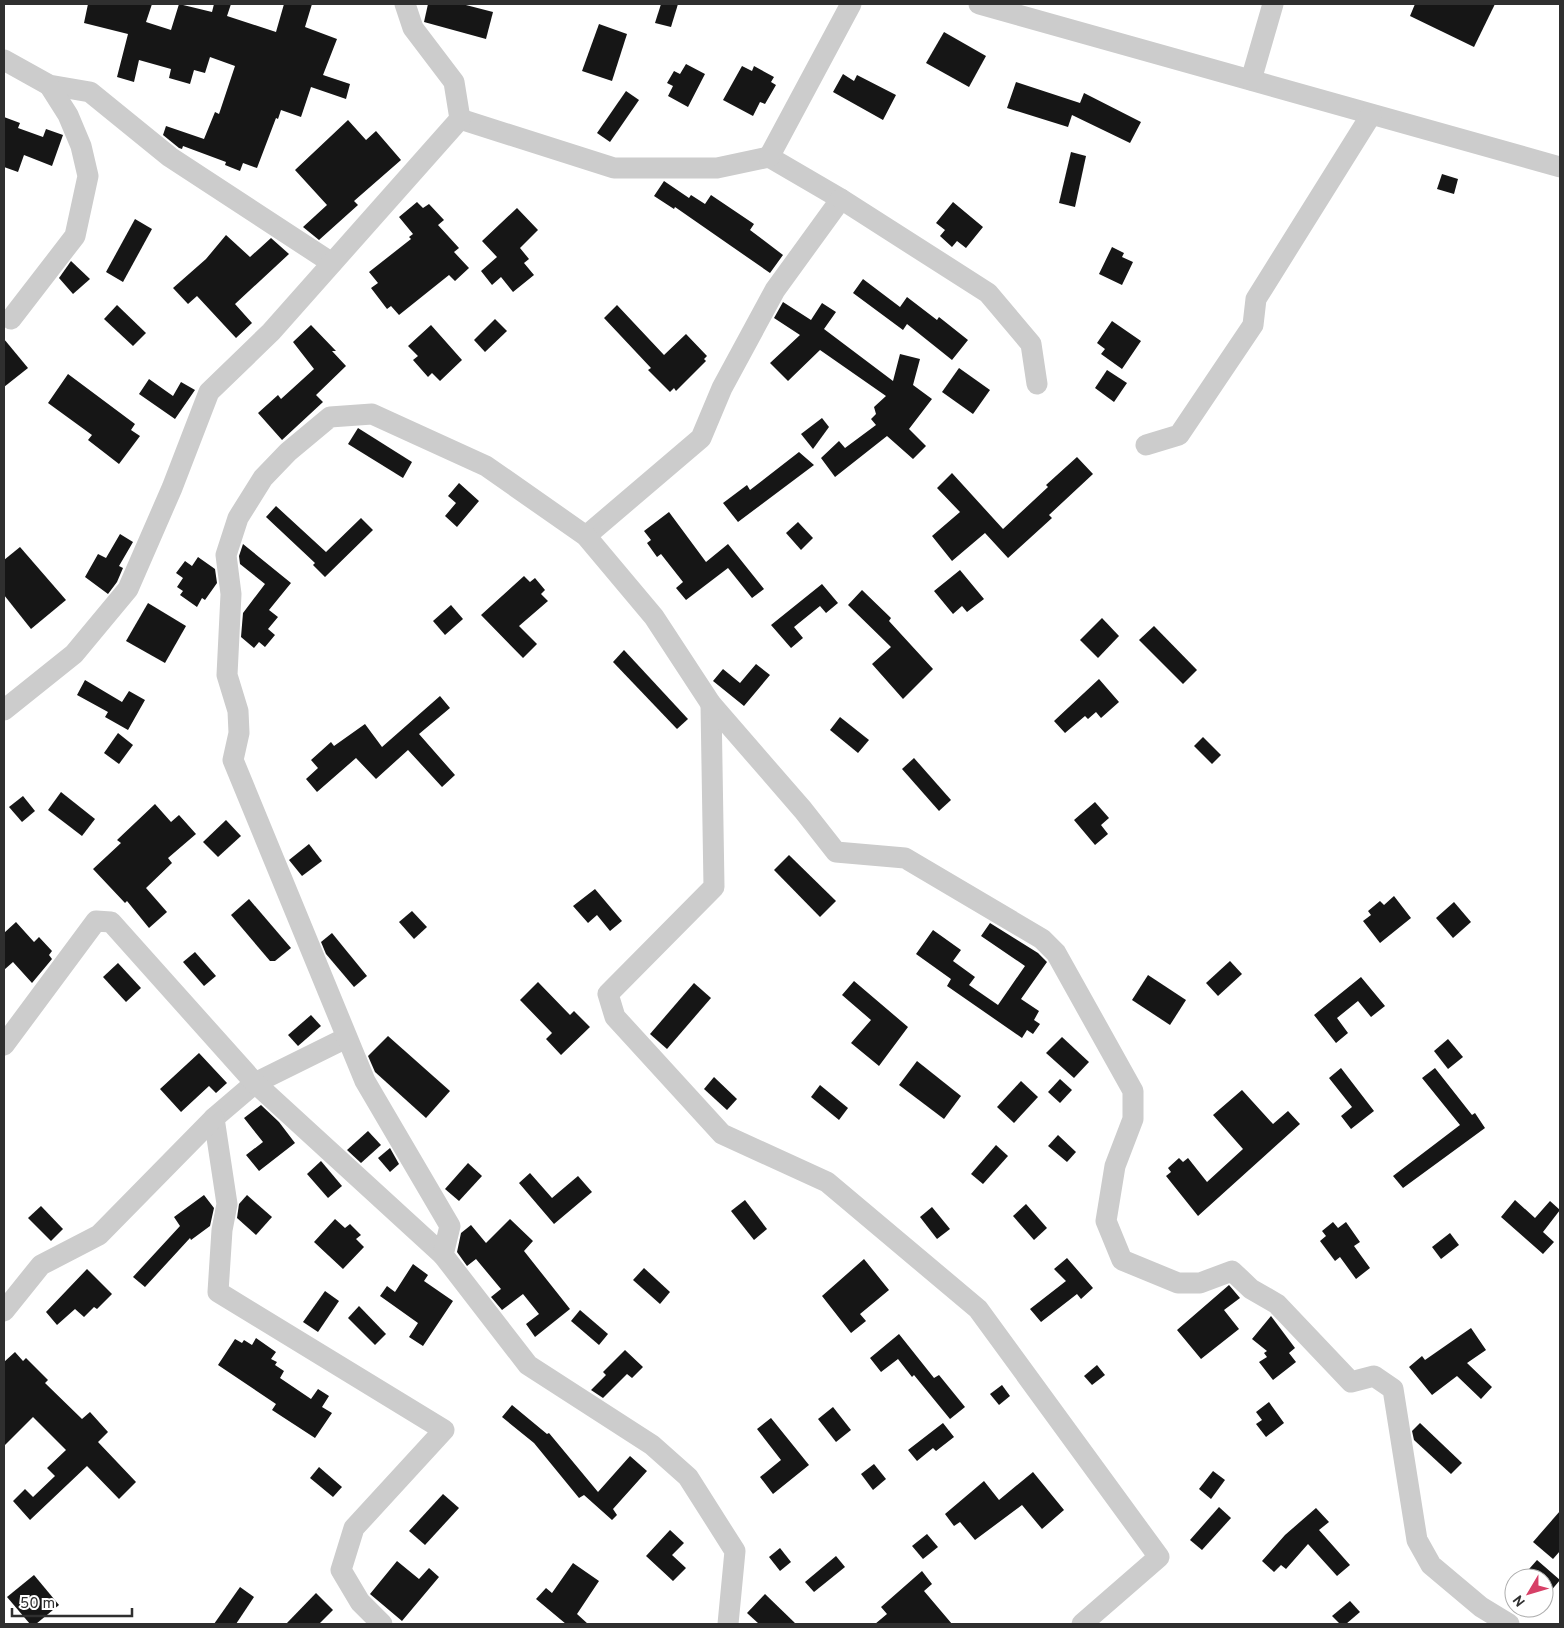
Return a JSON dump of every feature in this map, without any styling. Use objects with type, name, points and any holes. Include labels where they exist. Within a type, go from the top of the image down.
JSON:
[{"type":"street","points":[[404,4],[413,28],[454,82],[460,119]]},
{"type":"street","points":[[769,157],[851,4]]},
{"type":"street","points":[[979,4],[1039,12],[1077,30],[1371,115],[1560,167]]},
{"type":"street","points":[[1251,80],[1273,4]]},
{"type":"street","points":[[4,60],[49,85],[90,92],[170,157],[332,263]]},
{"type":"street","points":[[11,319],[74,236],[88,176],[82,146],[68,116],[49,85]]},
{"type":"street","points":[[1146,444],[1179,435],[1253,325],[1256,299],[1371,115]]},
{"type":"street","points":[[460,119],[614,168],[717,168],[769,157],[841,199],[988,293],[1031,344],[1037,384]]},
{"type":"street","points":[[4,710],[74,654],[128,590],[172,488],[210,392],[271,332],[460,119]]},
{"type":"street","points":[[586,536],[701,438],[722,388],[775,290],[841,199]]},
{"type":"street","points":[[443,1255],[450,1226],[364,1080],[233,760],[239,733],[238,711],[227,675],[231,594],[226,555],[238,518],[263,478],[288,452],[330,417],[372,414],[486,466],[586,536],[654,617],[711,704],[803,810],[836,852],[905,858],[1042,939],[1056,953],[1132,1092],[1133,1119],[1115,1166],[1106,1221],[1122,1260],[1178,1283],[1200,1283],[1232,1271],[1251,1289],[1277,1304],[1351,1382],[1374,1376],[1394,1389],[1417,1540],[1431,1565],[1481,1607],[1509,1624]]},
{"type":"street","points":[[711,704],[714,887],[608,994],[615,1017],[722,1134],[827,1182],[978,1309],[1159,1557],[1082,1624]]},
{"type":"street","points":[[4,1045],[96,921],[111,922],[255,1083],[443,1255],[528,1365],[652,1445],[688,1477],[735,1551],[728,1624]]},
{"type":"street","points":[[4,1311],[41,1265],[99,1235],[214,1118],[255,1083],[346,1038]]},
{"type":"street","points":[[214,1118],[228,1204],[222,1230],[218,1292],[444,1430],[354,1528],[341,1570],[360,1602],[382,1624]]},
{"type":"building","points":[[88,4],[152,4],[146,22],[171,30],[179,4],[212,12],[214,4],[231,4],[227,16],[276,32],[284,4],[312,4],[305,27],[337,39],[323,75],[350,84],[346,99],[311,87],[301,117],[281,110],[278,119],[276,118],[257,168],[243,163],[240,171],[225,165],[226,162],[183,146],[182,149],[179,148],[163,135],[166,126],[204,139],[215,112],[219,114],[235,66],[210,57],[205,73],[194,70],[190,84],[169,78],[171,69],[139,60],[134,82],[117,77],[128,34],[84,23]]},
{"type":"building","points":[[428,4],[462,4],[493,12],[486,39],[424,22]]},
{"type":"building","points":[[661,4],[678,4],[671,27],[655,23]]},
{"type":"building","points":[[1415,4],[1495,4],[1474,47],[1410,16]]},
{"type":"building","points":[[599,24],[627,34],[612,81],[582,71]]},
{"type":"building","points":[[944,32],[986,56],[969,87],[926,63]]},
{"type":"building","points":[[686,64],[705,74],[688,107],[668,96],[673,86],[667,83],[674,71],[680,74]]},
{"type":"building","points":[[742,66],[752,71],[754,66],[774,77],[771,82],[776,85],[765,104],[760,102],[753,116],[723,100]]},
{"type":"building","points":[[843,74],[854,81],[857,75],[896,95],[883,120],[833,92]]},
{"type":"building","points":[[1016,82],[1080,103],[1084,93],[1141,122],[1130,143],[1072,115],[1068,127],[1007,108]]},
{"type":"building","points":[[626,91],[639,100],[610,142],[597,133]]},
{"type":"building","points":[[4,117],[20,123],[18,128],[43,137],[46,129],[63,135],[52,166],[24,155],[18,172],[4,167]]},
{"type":"building","points":[[348,120],[366,140],[376,131],[401,160],[354,201],[358,205],[319,240],[303,227],[327,205],[295,170]]},
{"type":"building","points":[[1071,152],[1086,156],[1075,207],[1059,203]]},
{"type":"building","points":[[1442,174],[1458,179],[1454,194],[1437,189]]},
{"type":"building","points":[[664,181],[689,198],[691,195],[705,204],[711,195],[754,224],[750,230],[783,255],[770,273],[675,207],[674,209],[654,196]]},
{"type":"building","points":[[417,202],[423,208],[429,204],[444,220],[438,225],[459,248],[454,252],[469,268],[455,281],[449,275],[399,315],[391,306],[387,309],[371,288],[378,283],[369,272],[411,239],[409,237],[413,234],[399,217]]},
{"type":"building","points":[[953,202],[983,227],[966,248],[957,241],[952,247],[940,236],[945,230],[936,223]]},
{"type":"building","points":[[517,208],[538,230],[520,248],[529,259],[524,263],[534,275],[513,292],[501,277],[492,285],[481,271],[497,257],[482,241]]},
{"type":"building","points":[[135,219],[152,229],[123,282],[106,272]]},
{"type":"building","points":[[226,235],[250,257],[271,238],[289,254],[235,304],[252,323],[236,338],[197,296],[188,304],[173,288],[206,259]]},
{"type":"building","points":[[1112,247],[1124,253],[1122,257],[1133,262],[1122,285],[1099,274]]},
{"type":"building","points":[[71,261],[90,279],[73,294],[59,278]]},
{"type":"building","points":[[863,279],[900,307],[907,297],[937,320],[939,317],[968,340],[952,360],[907,324],[903,330],[853,293]]},
{"type":"building","points":[[783,302],[811,320],[822,303],[836,312],[824,329],[893,381],[900,354],[920,359],[913,385],[932,399],[909,429],[926,446],[913,459],[887,436],[835,477],[821,458],[839,441],[845,448],[876,425],[871,419],[876,414],[874,407],[886,396],[820,350],[788,381],[770,363],[800,335],[774,318]]},
{"type":"building","points":[[117,305],[146,333],[133,346],[104,319]]},
{"type":"building","points":[[617,305],[664,355],[686,334],[707,356],[704,359],[706,361],[676,391],[674,388],[670,392],[648,370],[651,368],[604,318]]},
{"type":"building","points":[[495,319],[507,331],[485,352],[474,340]]},
{"type":"building","points":[[1112,321],[1141,341],[1122,369],[1101,354],[1105,349],[1097,343]]},
{"type":"building","points":[[311,325],[336,351],[332,351],[346,366],[316,395],[323,402],[282,440],[258,413],[278,395],[281,399],[314,369],[293,342]]},
{"type":"building","points":[[431,325],[462,360],[440,381],[432,373],[428,377],[413,360],[418,356],[408,346]]},
{"type":"building","points":[[4,339],[28,368],[4,387]]},
{"type":"building","points":[[959,368],[990,390],[973,414],[942,392]]},
{"type":"building","points":[[1107,370],[1127,383],[1114,402],[1095,388]]},
{"type":"building","points":[[68,374],[135,424],[131,430],[140,436],[119,464],[88,440],[92,435],[48,403]]},
{"type":"building","points":[[149,379],[173,396],[181,382],[195,390],[175,419],[139,394]]},
{"type":"building","points":[[822,418],[829,427],[813,449],[801,434]]},
{"type":"building","points":[[358,428],[412,462],[403,478],[348,444]]},
{"type":"building","points":[[799,452],[814,465],[738,522],[723,503],[747,485],[750,490]]},
{"type":"building","points":[[1077,457],[1093,474],[1049,515],[1052,518],[1008,558],[985,533],[952,561],[932,536],[960,512],[937,488],[952,473],[1003,529],[1048,487],[1046,485]]},
{"type":"building","points":[[459,483],[479,501],[457,527],[445,516],[456,503],[448,496]]},
{"type":"building","points":[[276,506],[326,552],[361,518],[373,530],[325,577],[313,565],[315,563],[266,517]]},
{"type":"building","points":[[669,512],[706,562],[728,544],[764,589],[752,598],[728,568],[686,600],[676,588],[683,582],[661,554],[657,557],[647,543],[651,540],[644,531]]},
{"type":"building","points":[[798,522],[813,538],[801,550],[786,533]]},
{"type":"building","points":[[120,534],[133,542],[119,566],[123,568],[117,582],[108,594],[85,577],[98,554],[106,558]]},
{"type":"building","points":[[243,544],[291,583],[269,610],[278,617],[268,629],[275,635],[265,647],[259,642],[254,648],[241,637],[243,613],[265,584],[240,564],[239,556]]},
{"type":"building","points":[[20,547],[66,600],[31,629],[4,595],[4,560]]},
{"type":"building","points":[[198,557],[215,569],[217,583],[205,600],[202,598],[197,607],[180,595],[183,591],[177,587],[183,578],[176,573],[185,561],[192,566]]},
{"type":"building","points":[[960,570],[984,599],[967,612],[962,606],[953,614],[934,591]]},
{"type":"building","points":[[524,576],[530,582],[535,578],[545,590],[541,594],[548,601],[519,626],[537,644],[523,658],[481,615]]},
{"type":"building","points":[[822,584],[838,603],[826,613],[820,606],[794,627],[803,638],[791,648],[771,625]]},
{"type":"building","points":[[862,590],[891,618],[889,621],[933,669],[903,699],[872,664],[891,647],[848,605]]},
{"type":"building","points":[[148,603],[186,626],[165,663],[126,641]]},
{"type":"building","points":[[451,605],[463,619],[445,635],[433,621]]},
{"type":"building","points":[[1102,618],[1119,636],[1098,658],[1080,640]]},
{"type":"building","points":[[1154,626],[1197,670],[1183,684],[1139,640]]},
{"type":"building","points":[[624,650],[688,719],[677,729],[613,662]]},
{"type":"building","points":[[756,664],[770,675],[744,706],[713,681],[723,669],[740,683]]},
{"type":"building","points":[[1099,679],[1119,702],[1101,718],[1096,712],[1088,719],[1085,716],[1065,733],[1054,721]]},
{"type":"building","points":[[85,680],[122,702],[129,691],[145,700],[128,730],[105,717],[108,712],[77,695]]},
{"type":"building","points":[[440,696],[450,708],[419,734],[455,775],[442,787],[408,750],[376,779],[356,758],[317,792],[306,779],[318,768],[311,760],[331,742],[334,746],[365,724],[382,747]]},
{"type":"building","points":[[840,717],[869,740],[858,753],[830,730]]},
{"type":"building","points":[[118,733],[133,745],[119,764],[104,753]]},
{"type":"building","points":[[1203,737],[1221,755],[1212,764],[1194,746]]},
{"type":"building","points":[[914,758],[951,800],[939,811],[902,769]]},
{"type":"building","points":[[61,792],[95,819],[82,836],[48,810]]},
{"type":"building","points":[[23,796],[35,811],[22,822],[9,807]]},
{"type":"building","points":[[1095,802],[1109,818],[1101,825],[1108,834],[1095,845],[1074,820]]},
{"type":"building","points":[[155,804],[171,822],[179,815],[196,834],[168,858],[172,863],[146,888],[167,912],[149,928],[127,901],[125,903],[93,869],[121,843],[117,840]]},
{"type":"building","points":[[226,820],[241,836],[218,857],[203,842]]},
{"type":"building","points":[[309,844],[322,861],[302,876],[289,860]]},
{"type":"building","points":[[789,855],[836,901],[820,917],[774,870]]},
{"type":"building","points":[[595,889],[622,921],[610,931],[597,915],[588,923],[573,906]]},
{"type":"building","points":[[1394,896],[1411,918],[1380,943],[1363,921],[1371,915],[1368,911],[1380,901],[1384,905]]},
{"type":"building","points":[[249,899],[291,948],[275,961],[270,961],[231,915]]},
{"type":"building","points":[[1454,902],[1471,922],[1453,938],[1436,918]]},
{"type":"building","points":[[412,911],[427,927],[414,939],[399,922]]},
{"type":"building","points":[[16,922],[34,942],[39,937],[52,951],[49,955],[52,959],[32,983],[13,962],[4,970],[4,933]]},
{"type":"building","points":[[990,923],[1038,953],[1047,962],[1021,999],[1039,1011],[1034,1020],[1040,1024],[1033,1034],[1027,1030],[1022,1038],[947,986],[951,979],[916,954],[933,930],[961,950],[953,961],[975,977],[969,985],[998,1005],[1025,966],[981,936]]},
{"type":"building","points":[[332,933],[367,976],[354,987],[326,954],[321,942]]},
{"type":"building","points":[[195,952],[216,976],[204,986],[183,962]]},
{"type":"building","points":[[1230,961],[1242,974],[1218,996],[1206,983]]},
{"type":"building","points":[[118,963],[141,988],[126,1002],[103,977]]},
{"type":"building","points":[[1148,975],[1186,1000],[1170,1025],[1132,1000]]},
{"type":"building","points":[[1361,977],[1385,1006],[1371,1017],[1358,1001],[1337,1018],[1348,1033],[1336,1043],[1314,1015]]},
{"type":"building","points":[[854,981],[908,1027],[879,1066],[851,1043],[871,1020],[842,995]]},
{"type":"building","points":[[538,982],[570,1015],[574,1011],[590,1027],[561,1055],[546,1039],[552,1033],[520,1000]]},
{"type":"building","points":[[694,983],[711,998],[667,1049],[650,1034]]},
{"type":"building","points":[[311,1015],[321,1026],[298,1046],[288,1035]]},
{"type":"building","points":[[388,1036],[450,1091],[426,1118],[375,1072],[368,1056]]},
{"type":"building","points":[[1062,1037],[1089,1062],[1074,1078],[1046,1053]]},
{"type":"building","points":[[1448,1039],[1463,1057],[1448,1069],[1434,1051]]},
{"type":"building","points":[[199,1053],[227,1083],[216,1093],[209,1086],[181,1112],[160,1089]]},
{"type":"building","points":[[917,1061],[961,1096],[944,1119],[899,1085]]},
{"type":"building","points":[[1341,1068],[1374,1111],[1351,1129],[1341,1116],[1352,1107],[1329,1078]]},
{"type":"building","points":[[1435,1068],[1472,1115],[1475,1113],[1485,1128],[1403,1188],[1393,1176],[1460,1125],[1422,1078]]},
{"type":"building","points":[[714,1077],[737,1099],[727,1110],[704,1089]]},
{"type":"building","points":[[1060,1079],[1072,1090],[1060,1103],[1048,1092]]},
{"type":"building","points":[[1021,1081],[1038,1097],[1014,1123],[997,1107]]},
{"type":"building","points":[[820,1085],[848,1108],[839,1120],[811,1097]]},
{"type":"building","points":[[1242,1090],[1273,1124],[1288,1111],[1300,1124],[1198,1216],[1166,1176],[1171,1172],[1168,1168],[1179,1158],[1183,1162],[1188,1158],[1207,1182],[1243,1149],[1213,1115]]},
{"type":"building","points":[[261,1105],[279,1122],[295,1143],[259,1171],[246,1155],[263,1142],[244,1118]]},
{"type":"building","points":[[368,1131],[381,1145],[361,1163],[347,1150]]},
{"type":"building","points":[[1058,1135],[1076,1152],[1067,1162],[1048,1146]]},
{"type":"building","points":[[996,1145],[1008,1156],[983,1184],[971,1174]]},
{"type":"building","points":[[390,1148],[399,1164],[390,1172],[378,1158]]},
{"type":"building","points":[[321,1161],[342,1186],[328,1198],[307,1174]]},
{"type":"building","points":[[468,1163],[482,1176],[459,1201],[445,1189]]},
{"type":"building","points":[[530,1173],[552,1198],[578,1176],[592,1192],[554,1224],[519,1183]]},
{"type":"building","points":[[204,1195],[214,1208],[210,1226],[191,1240],[190,1238],[145,1287],[133,1277],[180,1226],[174,1217]]},
{"type":"building","points":[[247,1195],[272,1217],[256,1235],[237,1218],[239,1204]]},
{"type":"building","points":[[745,1200],[767,1229],[754,1240],[731,1211]]},
{"type":"building","points":[[1515,1200],[1535,1218],[1550,1201],[1560,1210],[1543,1232],[1554,1242],[1543,1254],[1501,1217]]},
{"type":"building","points":[[1026,1204],[1047,1228],[1034,1240],[1013,1216]]},
{"type":"building","points":[[41,1206],[63,1229],[51,1241],[28,1218]]},
{"type":"building","points":[[932,1207],[950,1229],[937,1239],[920,1217]]},
{"type":"building","points":[[335,1219],[345,1228],[350,1224],[361,1235],[356,1239],[364,1247],[343,1269],[314,1242]]},
{"type":"building","points":[[510,1219],[533,1241],[524,1251],[570,1309],[535,1337],[526,1324],[539,1314],[523,1294],[502,1310],[491,1297],[501,1289],[476,1259],[467,1266],[457,1252],[461,1233],[471,1225],[486,1243]]},
{"type":"building","points":[[1333,1222],[1338,1228],[1346,1222],[1360,1242],[1354,1246],[1370,1268],[1356,1279],[1340,1257],[1335,1261],[1320,1241],[1326,1236],[1322,1231]]},
{"type":"building","points":[[1450,1233],[1459,1245],[1441,1259],[1432,1247]]},
{"type":"building","points":[[1067,1258],[1093,1288],[1081,1299],[1077,1294],[1041,1322],[1030,1309],[1066,1281],[1054,1269]]},
{"type":"building","points":[[864,1259],[889,1290],[860,1314],[866,1321],[851,1333],[822,1296]]},
{"type":"building","points":[[413,1264],[428,1275],[424,1281],[453,1301],[423,1346],[409,1337],[418,1323],[380,1296],[387,1286],[395,1292]]},
{"type":"building","points":[[644,1268],[670,1292],[660,1304],[633,1280]]},
{"type":"building","points":[[87,1269],[112,1294],[97,1309],[94,1307],[84,1317],[75,1309],[57,1325],[46,1312]]},
{"type":"building","points":[[1229,1285],[1240,1298],[1224,1310],[1239,1329],[1201,1359],[1177,1330]]},
{"type":"building","points":[[325,1291],[339,1301],[318,1332],[303,1322]]},
{"type":"building","points":[[359,1306],[386,1334],[375,1345],[348,1318]]},
{"type":"building","points":[[580,1310],[608,1334],[599,1345],[571,1321]]},
{"type":"building","points":[[1271,1316],[1295,1348],[1289,1353],[1296,1362],[1273,1380],[1259,1362],[1267,1357],[1264,1353],[1267,1351],[1252,1339]]},
{"type":"building","points":[[1471,1328],[1486,1350],[1467,1363],[1492,1387],[1481,1399],[1457,1376],[1432,1395],[1409,1367],[1422,1356],[1425,1360]]},
{"type":"building","points":[[899,1334],[934,1378],[939,1375],[965,1407],[950,1419],[914,1375],[912,1377],[898,1359],[881,1372],[870,1358]]},
{"type":"building","points":[[256,1338],[276,1352],[271,1359],[277,1362],[275,1365],[284,1371],[280,1378],[311,1399],[318,1389],[329,1396],[322,1407],[332,1413],[315,1438],[272,1410],[276,1404],[218,1365],[235,1339],[242,1343],[244,1340],[252,1345]]},
{"type":"building","points":[[625,1350],[643,1367],[632,1378],[627,1374],[603,1398],[591,1390],[606,1375],[603,1372]]},
{"type":"building","points":[[15,1352],[23,1361],[26,1358],[48,1380],[45,1383],[82,1419],[90,1412],[108,1432],[98,1442],[136,1482],[119,1499],[87,1466],[30,1520],[13,1501],[25,1489],[33,1497],[55,1476],[47,1468],[66,1450],[33,1417],[4,1446],[4,1362]]},
{"type":"building","points":[[1097,1365],[1105,1375],[1092,1385],[1084,1376]]},
{"type":"building","points":[[1002,1385],[1010,1396],[999,1405],[990,1394]]},
{"type":"building","points":[[1269,1402],[1284,1423],[1266,1437],[1256,1424],[1262,1420],[1256,1412]]},
{"type":"building","points":[[512,1405],[547,1434],[549,1433],[598,1492],[630,1456],[647,1471],[613,1509],[617,1515],[612,1520],[584,1495],[579,1498],[534,1443],[502,1417]]},
{"type":"building","points":[[833,1407],[851,1430],[836,1442],[818,1419]]},
{"type":"building","points":[[771,1418],[809,1465],[773,1494],[760,1477],[781,1460],[757,1429]]},
{"type":"building","points":[[943,1423],[954,1437],[936,1451],[933,1448],[917,1461],[908,1450]]},
{"type":"building","points":[[1420,1423],[1462,1463],[1451,1474],[1414,1440],[1412,1431]]},
{"type":"building","points":[[874,1464],[886,1479],[873,1490],[861,1474]]},
{"type":"building","points":[[319,1467],[342,1487],[333,1497],[310,1478]]},
{"type":"building","points":[[1213,1471],[1225,1480],[1211,1499],[1199,1489]]},
{"type":"building","points":[[1033,1472],[1064,1510],[1042,1529],[1022,1505],[975,1540],[960,1522],[954,1526],[945,1514],[984,1481],[999,1500]]},
{"type":"building","points":[[443,1494],[459,1508],[425,1545],[409,1531]]},
{"type":"building","points":[[1219,1507],[1231,1518],[1202,1550],[1190,1540]]},
{"type":"building","points":[[1316,1508],[1329,1522],[1319,1530],[1350,1565],[1337,1576],[1308,1544],[1286,1569],[1281,1565],[1274,1572],[1262,1561],[1285,1535]]},
{"type":"building","points":[[1560,1511],[1560,1551],[1553,1559],[1533,1542]]},
{"type":"building","points":[[670,1530],[684,1543],[672,1555],[686,1568],[673,1581],[646,1556]]},
{"type":"building","points":[[927,1534],[938,1547],[923,1559],[912,1546]]},
{"type":"building","points":[[780,1548],[791,1562],[780,1571],[769,1557]]},
{"type":"building","points":[[836,1556],[845,1567],[814,1592],[805,1582]]},
{"type":"building","points":[[1537,1560],[1546,1568],[1530,1568]]},
{"type":"building","points":[[397,1561],[419,1579],[429,1568],[439,1577],[402,1621],[370,1594]]},
{"type":"building","points":[[573,1563],[599,1581],[577,1614],[588,1624],[566,1624],[536,1599],[546,1588],[552,1593]]},
{"type":"building","points":[[922,1571],[932,1584],[924,1591],[952,1624],[875,1624],[887,1614],[881,1607]]},
{"type":"building","points":[[34,1575],[59,1605],[36,1624],[30,1624],[7,1597]]},
{"type":"building","points":[[1554,1575],[1560,1580],[1554,1587]]},
{"type":"building","points":[[240,1587],[254,1597],[236,1624],[214,1624]]},
{"type":"building","points":[[316,1593],[333,1610],[319,1624],[286,1624]]},
{"type":"building","points":[[765,1594],[796,1624],[759,1624],[747,1613]]},
{"type":"building","points":[[1350,1601],[1360,1612],[1346,1624],[1340,1624],[1332,1616]]}]
